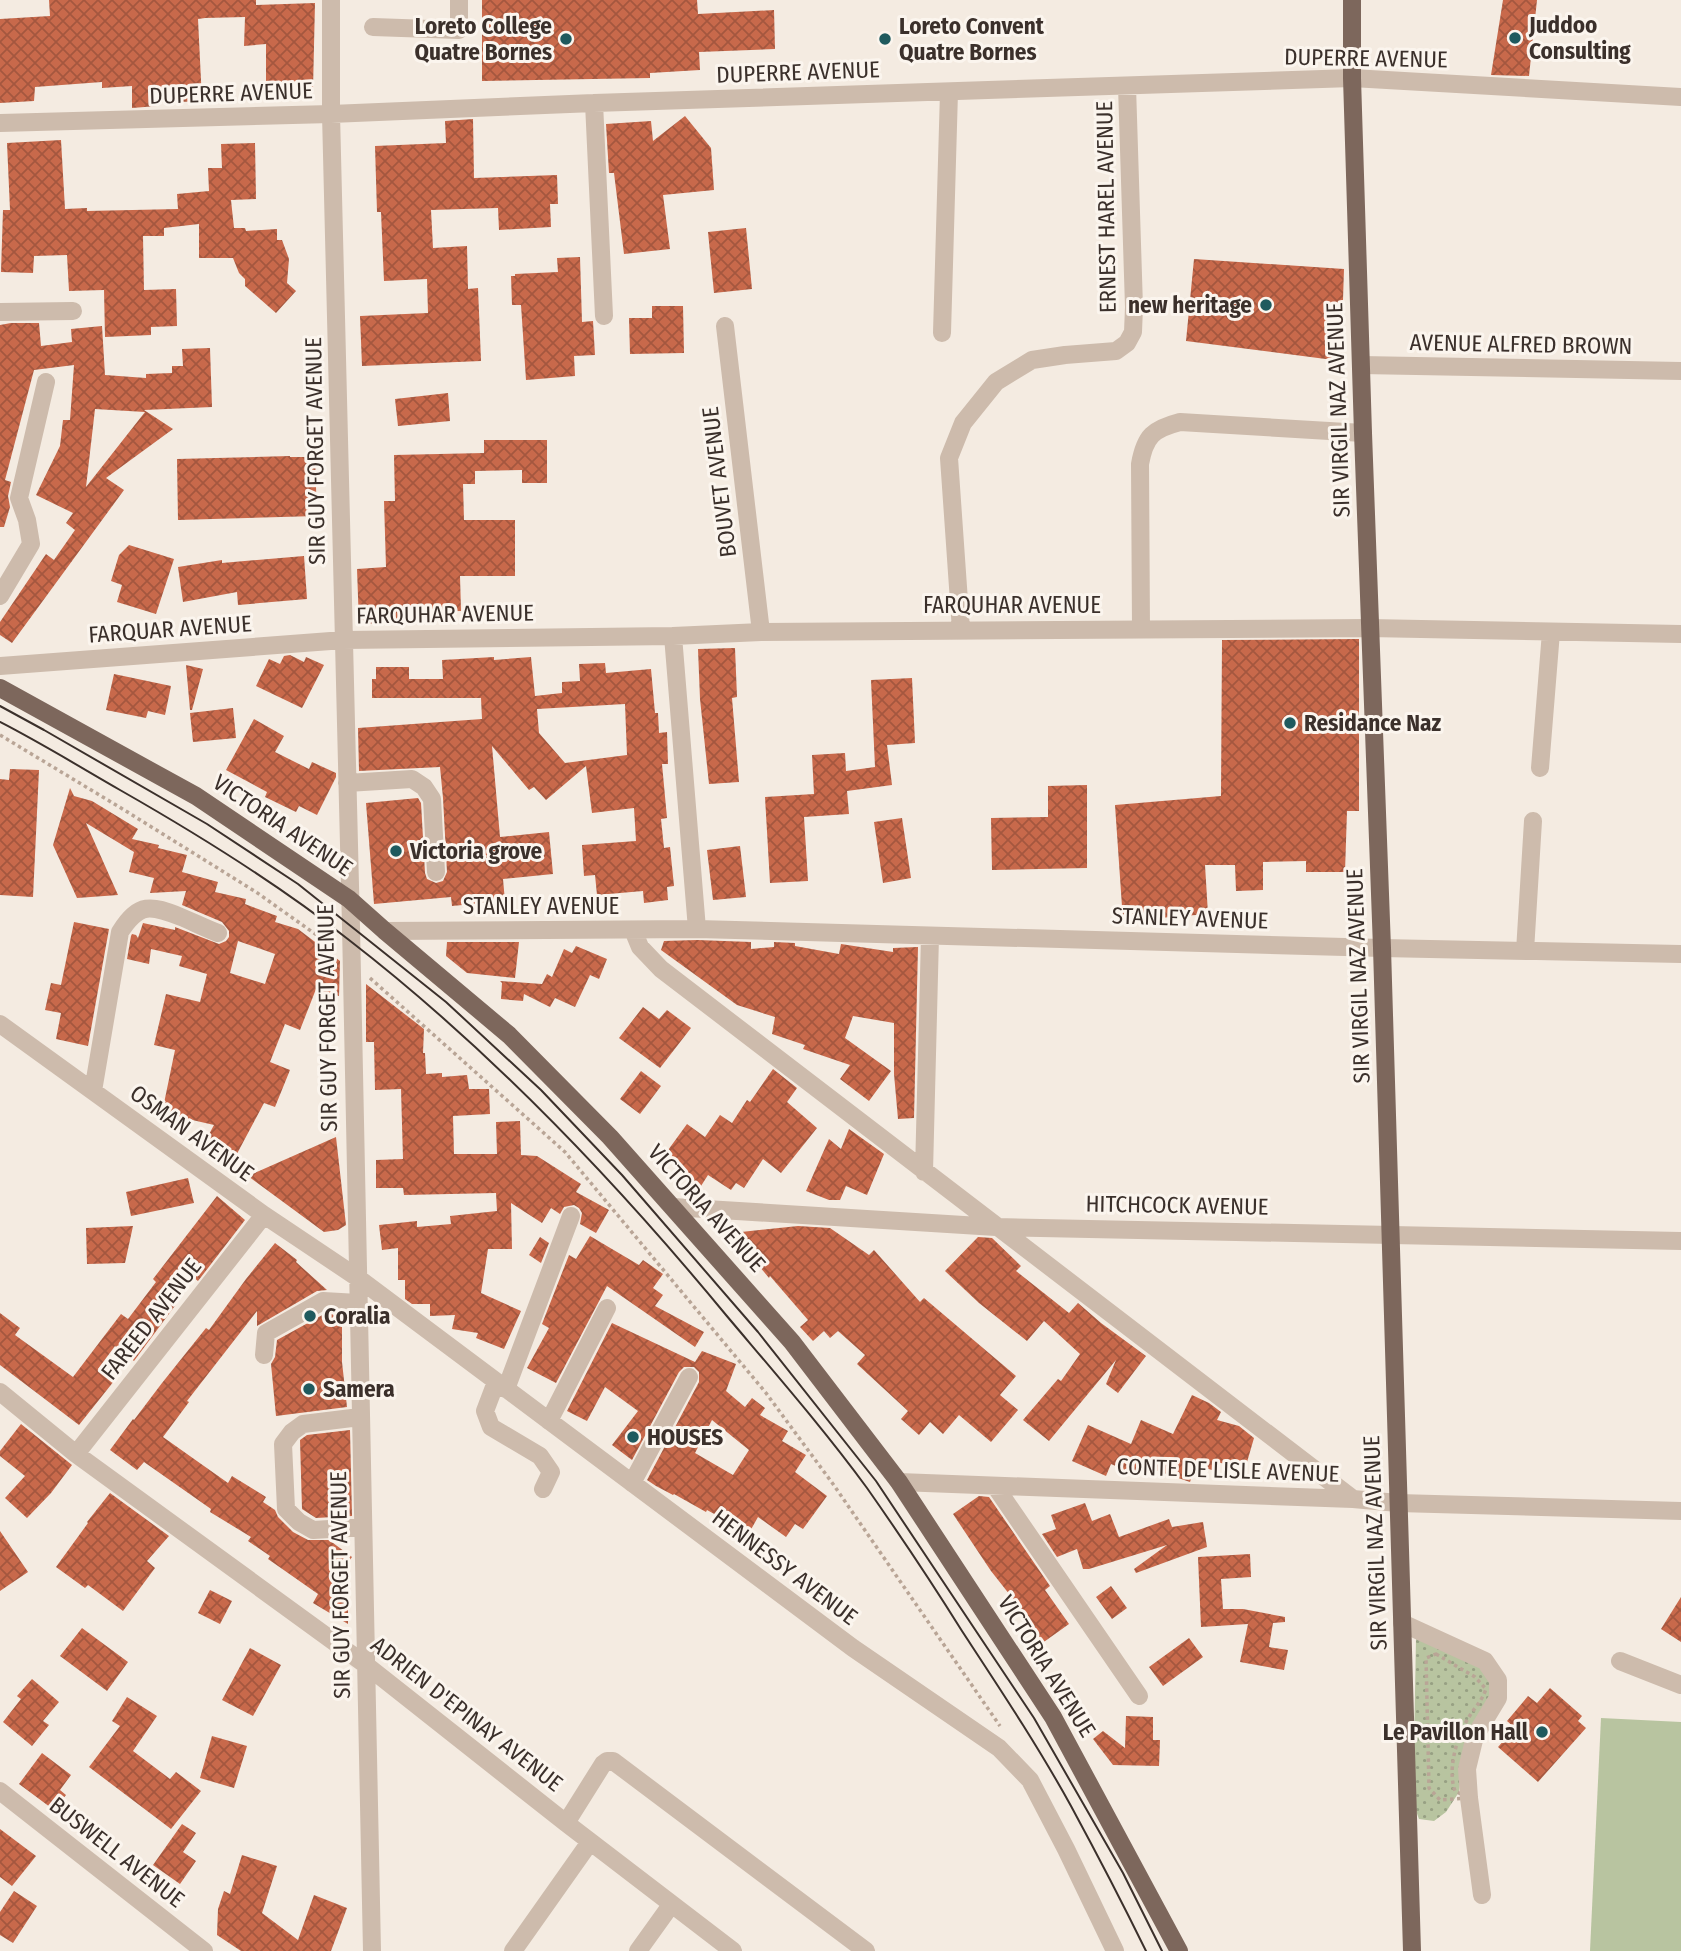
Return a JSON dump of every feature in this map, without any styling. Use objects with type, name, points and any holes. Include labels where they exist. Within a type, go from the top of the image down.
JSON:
[{"type":"main road","name":"SIR VIRGIL NAZ AVENUE","points":[[1352,0],[1352,78],[1382,948],[1412,1951]]},
{"type":"main road","name":"VICTORIA AVENUE","points":[[0,688],[197,796],[349,899],[509,1035],[610,1137],[792,1342],[899,1482],[1053,1717],[1179,1951]]},
{"type":"street","name":"SIR GUY FORGET AVENUE","points":[[331,0],[331,114],[372,1951]]},
{"type":"street","points":[[373,27],[459,30],[459,0]]},
{"type":"street","name":"DUPERRE AVENUE","points":[[0,123],[1352,78],[1681,97]]},
{"type":"street","name":"ERNEST HAREL AVENUE","points":[[961,630],[949,458],[963,423],[996,382],[1032,360],[1116,351],[1127,342],[1133,332],[1127,86]]},
{"type":"street","points":[[942,333],[948,92]]},
{"type":"street","points":[[594,103],[604,316]]},
{"type":"street","points":[[0,312],[73,311]]},
{"type":"street","name":"BOUVET AVENUE","points":[[725,326],[761,632]]},
{"type":"street","name":"AVENUE ALFRED BROWN","points":[[1361,365],[1681,371]]},
{"type":"street","points":[[0,596],[31,544],[27,520],[19,498],[46,383]]},
{"type":"street","points":[[1141,629],[1140,464],[1143,447],[1150,436],[1162,426],[1180,422],[1363,433]]},
{"type":"street","name":"FARQUHAR AVENUE","points":[[344,640],[673,636],[761,632],[1141,629],[1369,628],[1681,634]]},
{"type":"street","points":[[1540,768],[1551,632]]},
{"type":"street","points":[[673,636],[697,929]]},
{"type":"street","name":"FARQUAR AVENUE","points":[[0,666],[344,640]]},
{"type":"street","points":[[347,783],[412,779],[424,787],[432,799],[436,872]]},
{"type":"street","points":[[1525,951],[1533,821]]},
{"type":"street","points":[[93,1091],[120,932],[128,920],[140,910],[157,907],[218,933]]},
{"type":"street","name":"STANLEY AVENUE","points":[[385,931],[697,929],[1681,954]]},
{"type":"street","points":[[632,930],[640,947],[661,968],[1353,1499]]},
{"type":"street","points":[[924,1172],[930,936]]},
{"type":"street","name":"OSMAN AVENUE","points":[[0,1024],[264,1215],[358,1278]]},
{"type":"street","name":"HITCHCOCK AVENUE","points":[[673,1207],[996,1227],[1681,1241]]},
{"type":"street","name":"FAREED AVENUE","points":[[76,1454],[264,1215]]},
{"type":"street","points":[[543,1489],[551,1472],[540,1456],[491,1427],[485,1411],[501,1385],[571,1216]]},
{"type":"street","name":"HENNESSY AVENUE","points":[[358,1278],[853,1648],[999,1748],[1030,1780],[1115,1951]]},
{"type":"street","points":[[264,1355],[266,1333],[323,1301],[358,1303]]},
{"type":"street","points":[[549,1421],[607,1308]]},
{"type":"street","points":[[632,1483],[689,1377]]},
{"type":"street","name":"ADRIEN D'EPINAY AVENUE","points":[[0,1392],[76,1454],[366,1665],[733,1951]]},
{"type":"street","points":[[360,1417],[303,1424],[292,1432],[283,1444],[286,1509],[299,1522],[313,1530],[363,1527]]},
{"type":"street","name":"CONTE DE LISLE AVENUE","points":[[899,1482],[1353,1499],[1398,1503],[1681,1511]]},
{"type":"street","points":[[995,1486],[1139,1696]]},
{"type":"street","points":[[1402,1623],[1485,1661],[1498,1680],[1498,1698],[1475,1736],[1466,1769],[1482,1895]]},
{"type":"street","points":[[1620,1661],[1681,1685]]},
{"type":"street","points":[[566,1823],[603,1764],[613,1761],[866,1951]]},
{"type":"street","name":"BUSWELL AVENUE","points":[[0,1791],[204,1951]]},
{"type":"street","points":[[513,1951],[590,1842]]},
{"type":"street","points":[[638,1951],[671,1905]]},
{"type":"path","points":[[0,735],[256,892],[333,946],[565,1152],[766,1393],[833,1484],[1000,1726]]},
{"type":"path","points":[[1436,1654],[1475,1677],[1486,1689],[1482,1700],[1460,1732],[1455,1754],[1452,1782],[1455,1791],[1469,1798],[1440,1800],[1429,1788],[1426,1658],[1436,1654]]},
{"type":"green space","points":[[1416,1638],[1436,1641],[1490,1674],[1495,1694],[1462,1760],[1459,1792],[1446,1812],[1434,1821],[1419,1819],[1413,1803]]},
{"type":"green space","points":[[1601,1718],[1681,1722],[1681,1951],[1590,1951]]},
{"type":"building","points":[[49,0],[256,0],[256,5],[315,3],[313,89],[266,93],[266,44],[244,46],[245,17],[205,18],[198,19],[202,101],[157,103],[157,106],[132,108],[132,86],[102,88],[102,82],[35,87],[34,101],[0,103],[0,19],[50,16]]},
{"type":"building","name":"Loreto College Quatre Bornes","points":[[482,0],[697,0],[698,14],[774,10],[775,49],[699,52],[700,70],[650,73],[650,78],[482,81]]},
{"type":"building","name":"Juddoo Consulting","points":[[1503,0],[1537,0],[1529,76],[1491,75]]},
{"type":"building","points":[[685,116],[711,148],[714,190],[663,195],[670,249],[624,254],[614,173],[609,173],[606,124],[651,121],[653,141]]},
{"type":"building","points":[[473,119],[474,178],[557,175],[558,204],[550,204],[551,227],[499,230],[498,208],[431,210],[433,248],[467,246],[468,289],[478,288],[481,361],[362,366],[360,316],[428,313],[427,279],[384,281],[381,212],[377,212],[375,146],[446,143],[445,121]]},
{"type":"building","points":[[61,140],[65,209],[87,208],[87,211],[178,209],[177,194],[209,191],[208,168],[222,168],[221,144],[255,143],[256,199],[231,200],[234,228],[245,228],[246,231],[277,229],[277,240],[282,240],[289,259],[287,283],[296,291],[276,313],[245,286],[245,279],[239,273],[233,258],[199,258],[199,224],[164,228],[164,236],[143,236],[144,290],[176,289],[177,326],[151,327],[151,335],[105,337],[104,290],[69,291],[67,255],[34,256],[33,273],[1,272],[3,210],[10,210],[7,143]]},
{"type":"building","points":[[746,228],[752,289],[714,293],[708,232]]},
{"type":"building","points":[[580,257],[582,322],[593,321],[595,355],[574,356],[575,376],[526,380],[521,305],[512,305],[511,276],[558,272],[557,258]]},
{"type":"building","name":"new heritage","points":[[1194,259],[1344,269],[1341,361],[1186,341]]},
{"type":"building","points":[[652,306],[683,306],[684,353],[630,354],[629,318],[652,318]]},
{"type":"building","points":[[39,323],[41,346],[72,342],[71,329],[102,326],[105,375],[146,378],[146,374],[172,373],[172,366],[183,366],[182,349],[210,348],[212,407],[144,410],[173,429],[106,478],[124,490],[12,643],[0,635],[0,622],[46,554],[54,560],[75,530],[66,523],[73,513],[36,495],[60,446],[63,420],[70,420],[74,365],[34,370],[5,480],[11,482],[8,496],[10,507],[4,527],[0,527],[0,325]],"holes":[[[95,409],[145,412],[86,487]]]},
{"type":"building","points":[[448,393],[450,421],[398,426],[395,399]]},
{"type":"building","points":[[484,440],[547,440],[547,483],[522,483],[522,470],[475,471],[475,484],[463,484],[464,520],[515,520],[515,576],[460,576],[461,611],[404,612],[404,622],[359,624],[357,569],[386,567],[384,501],[395,501],[394,455],[484,453]]},
{"type":"building","points":[[315,457],[317,516],[178,520],[177,459]]},
{"type":"building","points":[[129,545],[174,559],[156,614],[117,602],[122,585],[111,581],[119,555]]},
{"type":"building","points":[[304,556],[307,599],[238,605],[237,592],[183,602],[178,567],[222,560],[222,563]]},
{"type":"building","points":[[1359,639],[1359,811],[1347,811],[1345,872],[1306,872],[1306,861],[1263,862],[1263,890],[1236,891],[1235,865],[1205,865],[1208,914],[1123,921],[1115,805],[1221,796],[1222,640]]},
{"type":"building","points":[[735,648],[737,697],[732,698],[739,782],[709,784],[698,649]]},
{"type":"building","points":[[290,655],[304,662],[306,657],[324,665],[302,708],[256,686],[269,659],[280,664],[284,656]]},
{"type":"building","points":[[531,657],[535,696],[562,693],[562,682],[580,681],[579,664],[605,663],[606,673],[651,669],[659,733],[667,732],[668,764],[662,764],[667,818],[661,819],[664,848],[670,847],[674,886],[667,887],[668,900],[644,903],[643,891],[597,895],[595,875],[584,876],[582,845],[636,841],[634,808],[592,813],[586,766],[546,800],[534,787],[529,790],[492,746],[500,837],[549,832],[553,874],[503,879],[505,901],[452,906],[451,897],[374,904],[366,803],[418,798],[421,803],[425,873],[427,879],[436,883],[443,881],[447,872],[443,798],[440,767],[359,771],[358,728],[482,719],[481,698],[372,698],[372,679],[376,679],[376,667],[409,667],[409,679],[443,679],[442,660]],"holes":[[[625,704],[627,755],[565,763],[539,733],[537,709]]]},
{"type":"building","points":[[186,665],[203,669],[192,710],[190,710]]},
{"type":"building","points":[[114,674],[171,686],[165,715],[148,711],[146,718],[106,710]]},
{"type":"building","points":[[912,678],[915,743],[887,745],[892,785],[847,791],[849,814],[804,817],[808,881],[770,883],[765,797],[814,794],[812,755],[845,753],[846,771],[875,767],[871,680]]},
{"type":"building","points":[[233,708],[236,738],[193,742],[190,713]]},
{"type":"building","points":[[254,719],[284,736],[275,752],[309,769],[312,762],[336,773],[317,815],[299,806],[296,812],[265,797],[267,792],[226,770]]},
{"type":"building","points":[[10,769],[39,770],[33,897],[0,895],[0,779],[9,780]]},
{"type":"building","points":[[1087,785],[1087,868],[992,870],[991,818],[1048,817],[1048,786]]},
{"type":"building","points":[[70,788],[74,796],[92,801],[138,829],[132,839],[187,855],[182,872],[218,882],[215,892],[246,899],[245,904],[277,916],[275,922],[298,929],[340,961],[339,996],[316,989],[300,1030],[285,1024],[270,1062],[290,1070],[275,1107],[264,1103],[231,1165],[201,1149],[214,1125],[162,1113],[175,1050],[154,1045],[166,994],[200,1002],[207,974],[179,966],[182,956],[151,949],[149,964],[127,959],[131,936],[136,935],[138,938],[143,923],[175,930],[175,927],[219,944],[226,941],[229,931],[222,922],[182,905],[186,891],[150,893],[154,878],[129,872],[134,852],[86,823],[118,895],[77,898],[53,845]],"holes":[[[238,941],[275,954],[265,984],[230,973]]]},
{"type":"building","points":[[902,818],[911,878],[883,883],[874,822]]},
{"type":"building","points":[[740,846],[746,897],[713,900],[707,850]]},
{"type":"building","points":[[74,922],[109,929],[88,1046],[56,1039],[61,1013],[45,1010],[51,983],[61,985]]},
{"type":"building","points":[[664,941],[751,942],[751,949],[774,947],[774,942],[795,943],[795,946],[839,954],[841,944],[893,952],[893,948],[918,947],[914,1118],[898,1119],[894,1074],[894,1023],[853,1016],[845,1038],[891,1071],[869,1101],[840,1079],[850,1065],[803,1049],[805,1045],[772,1034],[775,1017],[737,1005],[661,950]]},
{"type":"building","points":[[447,942],[519,942],[515,978],[467,973],[446,956]]},
{"type":"building","points":[[576,946],[607,959],[599,979],[590,975],[575,1007],[555,998],[550,1007],[524,994],[523,1001],[501,999],[500,981],[542,984],[547,974],[552,977],[564,949],[572,953]]},
{"type":"building","points":[[366,984],[424,1029],[426,1074],[442,1073],[442,1077],[467,1075],[469,1089],[489,1089],[490,1114],[453,1116],[454,1154],[497,1154],[496,1122],[520,1121],[521,1155],[537,1156],[581,1184],[576,1192],[609,1210],[596,1233],[580,1224],[582,1213],[574,1205],[564,1207],[560,1214],[551,1208],[542,1223],[511,1203],[512,1249],[488,1249],[481,1293],[521,1311],[504,1349],[476,1338],[478,1333],[452,1329],[455,1315],[430,1316],[430,1304],[412,1304],[405,1299],[405,1280],[398,1280],[398,1248],[382,1250],[379,1225],[417,1221],[417,1227],[451,1224],[450,1216],[497,1211],[496,1193],[404,1195],[403,1188],[376,1188],[376,1160],[403,1159],[401,1089],[375,1090],[374,1042],[366,1042]]},
{"type":"building","points":[[643,1007],[659,1019],[667,1010],[691,1028],[660,1068],[619,1038]]},
{"type":"building","points":[[773,1069],[797,1088],[787,1102],[817,1128],[781,1173],[763,1159],[744,1188],[736,1183],[731,1190],[708,1175],[701,1186],[663,1157],[687,1124],[705,1137],[720,1115],[732,1123]]},
{"type":"building","points":[[641,1071],[661,1086],[640,1114],[620,1099]]},
{"type":"building","points":[[849,1129],[884,1154],[867,1195],[846,1186],[840,1200],[829,1200],[806,1191],[829,1139],[841,1149]]},
{"type":"building","points":[[336,1137],[346,1225],[338,1230],[324,1232],[248,1176]]},
{"type":"building","points":[[188,1178],[194,1203],[131,1216],[126,1192]]},
{"type":"building","points":[[217,1196],[245,1220],[198,1281],[189,1274],[171,1298],[177,1303],[134,1361],[115,1346],[98,1369],[114,1381],[79,1425],[0,1365],[0,1313],[20,1328],[15,1335],[73,1377],[121,1314],[128,1319],[156,1282],[153,1279]]},
{"type":"building","points":[[133,1226],[125,1263],[87,1264],[86,1228]]},
{"type":"building","points":[[798,1226],[830,1228],[869,1255],[874,1250],[920,1302],[924,1298],[1016,1376],[1000,1395],[1018,1410],[991,1442],[959,1415],[943,1434],[930,1422],[919,1435],[901,1419],[908,1411],[857,1364],[865,1355],[838,1331],[830,1338],[824,1331],[813,1341],[800,1327],[808,1320],[732,1233]]},
{"type":"building","points":[[590,1236],[639,1265],[643,1260],[663,1274],[653,1288],[663,1295],[655,1306],[704,1332],[695,1347],[607,1286],[556,1383],[527,1368],[549,1328],[542,1324],[569,1255],[576,1259]]},
{"type":"building","points":[[540,1237],[549,1243],[541,1263],[529,1255]]},
{"type":"building","points":[[978,1237],[992,1238],[1021,1266],[1016,1271],[1069,1313],[1078,1303],[1146,1356],[1118,1393],[1106,1384],[1116,1360],[1049,1441],[1023,1420],[1058,1379],[1061,1381],[1080,1354],[1044,1321],[1027,1341],[979,1303],[945,1271]]},
{"type":"building","points":[[275,1243],[297,1260],[296,1262],[327,1290],[317,1291],[257,1326],[257,1311],[187,1401],[189,1402],[163,1437],[228,1483],[232,1476],[266,1497],[263,1502],[275,1510],[278,1517],[293,1532],[308,1540],[329,1540],[352,1557],[339,1576],[348,1582],[348,1624],[313,1603],[318,1594],[268,1559],[270,1556],[248,1541],[251,1537],[210,1512],[211,1509],[144,1462],[137,1470],[110,1450],[206,1328],[209,1330]]},
{"type":"building","points":[[326,1313],[342,1313],[342,1362],[347,1407],[276,1416],[271,1364],[275,1357],[277,1340]]},
{"type":"building","points":[[612,1323],[695,1362],[702,1351],[736,1364],[726,1391],[745,1407],[752,1398],[765,1408],[760,1415],[788,1431],[782,1441],[806,1455],[795,1472],[827,1496],[803,1529],[795,1524],[786,1537],[758,1517],[749,1533],[647,1480],[699,1382],[699,1372],[694,1367],[684,1367],[679,1372],[632,1460],[612,1445],[638,1411],[605,1387],[587,1421],[567,1411]],"holes":[[[712,1420],[749,1450],[733,1475],[695,1453]]]},
{"type":"building","points":[[1192,1395],[1221,1412],[1217,1420],[1239,1426],[1254,1438],[1245,1469],[1217,1462],[1215,1471],[1196,1465],[1190,1482],[1139,1467],[1136,1475],[1111,1464],[1106,1476],[1072,1461],[1088,1425],[1131,1444],[1141,1420],[1173,1434]]},
{"type":"building","points":[[21,1424],[72,1465],[51,1493],[27,1518],[5,1498],[25,1476],[0,1456],[0,1451]]},
{"type":"building","points":[[350,1430],[352,1516],[316,1518],[302,1509],[300,1440],[307,1435]]},
{"type":"building","points":[[110,1493],[169,1536],[147,1561],[155,1568],[123,1611],[88,1585],[85,1588],[56,1567]]},
{"type":"building","points":[[979,1496],[989,1497],[1050,1586],[1045,1590],[1069,1624],[1041,1644],[1021,1615],[1024,1613],[991,1571],[953,1514]]},
{"type":"building","points":[[1085,1503],[1092,1521],[1110,1514],[1119,1537],[1169,1519],[1172,1527],[1203,1522],[1207,1547],[1136,1573],[1134,1569],[1167,1545],[1083,1569],[1077,1549],[1057,1557],[1042,1534],[1056,1529],[1051,1515]]},
{"type":"building","points":[[0,1531],[28,1572],[0,1591]]},
{"type":"building","points":[[1250,1554],[1251,1577],[1221,1579],[1223,1609],[1243,1609],[1285,1617],[1285,1622],[1273,1623],[1269,1647],[1288,1650],[1284,1670],[1240,1662],[1248,1624],[1201,1627],[1198,1557]]},
{"type":"building","points":[[1111,1586],[1127,1608],[1112,1619],[1096,1597]]},
{"type":"building","points":[[210,1590],[232,1601],[220,1624],[198,1613]]},
{"type":"building","points":[[1681,1597],[1681,1642],[1661,1629]]},
{"type":"building","points":[[82,1628],[128,1662],[107,1691],[60,1656]]},
{"type":"building","points":[[1189,1638],[1203,1657],[1163,1686],[1149,1667]]},
{"type":"building","points":[[250,1648],[281,1665],[253,1716],[222,1700]]},
{"type":"building","points":[[32,1679],[59,1702],[43,1721],[49,1725],[32,1746],[3,1722],[21,1699],[17,1696]]},
{"type":"building","name":"Le Pavillon Hall","points":[[1550,1688],[1582,1716],[1578,1721],[1586,1728],[1538,1782],[1498,1747],[1515,1728],[1507,1721],[1528,1696],[1537,1703]]},
{"type":"building","points":[[127,1697],[157,1716],[133,1751],[170,1779],[176,1772],[201,1791],[171,1829],[89,1767],[120,1726],[112,1721]]},
{"type":"building","points":[[1126,1716],[1153,1717],[1153,1740],[1160,1740],[1159,1766],[1113,1765],[1093,1739],[1103,1731],[1125,1748]]},
{"type":"building","points":[[212,1736],[247,1746],[234,1788],[200,1778]]},
{"type":"building","points":[[42,1753],[71,1775],[60,1790],[66,1795],[54,1810],[19,1784]]},
{"type":"building","points":[[182,1824],[196,1833],[183,1852],[196,1861],[180,1884],[153,1865]]},
{"type":"building","points":[[0,1829],[36,1856],[12,1886],[0,1877]]},
{"type":"building","points":[[242,1855],[277,1866],[262,1913],[298,1940],[314,1895],[347,1908],[331,1951],[241,1951],[217,1935],[218,1909],[224,1891],[230,1894]]},
{"type":"building","points":[[14,1891],[37,1906],[13,1943],[0,1935],[0,1912]]},
{"type":"tram line","points":[[0,706],[207,824],[298,884],[446,1002],[541,1090],[622,1175],[758,1332],[876,1481],[1034,1718],[1123,1873],[1162,1951]]},
{"type":"tram line","points":[[0,722],[208,842],[322,919],[451,1025],[500,1070],[594,1165],[683,1264],[816,1422],[867,1488],[1045,1762],[1071,1806],[1146,1951]]},
{"type":"place","name":"Juddoo Consulting","points":[[1515,38]]},
{"type":"place","name":"Loreto College Quatre Bornes","points":[[566,39]]},
{"type":"place","name":"Loreto Convent Quatre Bornes","points":[[885,39]]},
{"type":"place","name":"new heritage","points":[[1266,305]]},
{"type":"place","name":"Residance Naz","points":[[1290,723]]},
{"type":"place","name":"Victoria grove","points":[[396,851]]},
{"type":"place","name":"Coralia","points":[[310,1316]]},
{"type":"place","name":"Samera","points":[[309,1389]]},
{"type":"place","name":"HOUSES","points":[[633,1437]]},
{"type":"place","name":"Le Pavillon Hall","points":[[1542,1732]]}]
